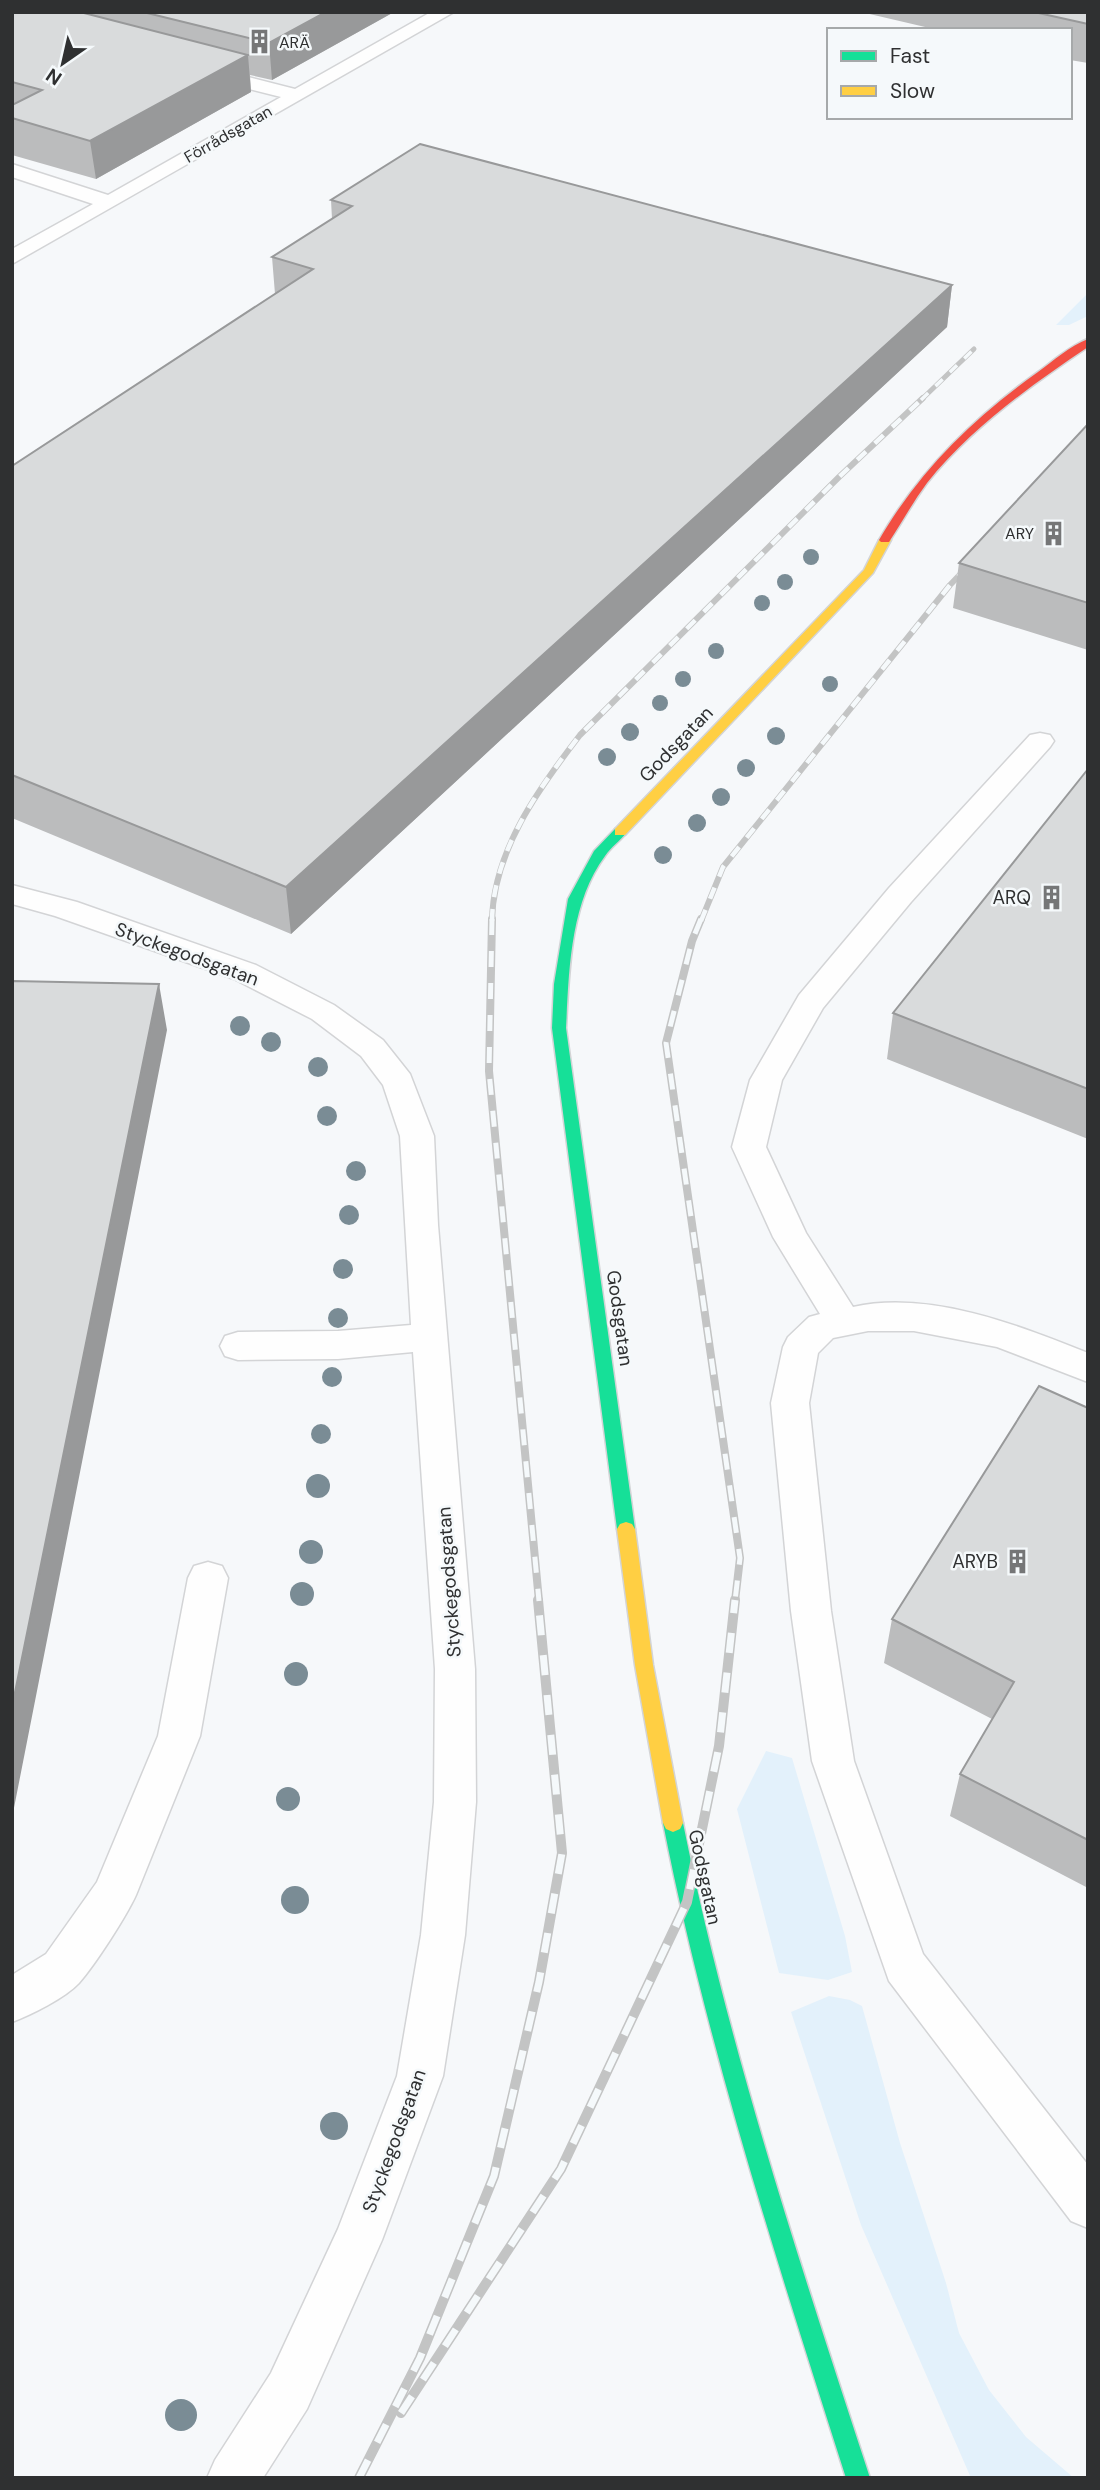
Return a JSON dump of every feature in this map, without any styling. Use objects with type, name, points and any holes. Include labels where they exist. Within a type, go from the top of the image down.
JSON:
[{"type":"street","name":"Godsgatan","points":[[858,2478],[743,2119],[687,1902],[644,1665],[559,1028],[561,984],[575,899],[599,855],[869,571],[900,510],[930,472],[1018,389],[1088,342]]},
{"type":"lane","name":"Förrådsgatan","points":[[12,258],[445,12]]},
{"type":"lane","points":[[187,67],[295,95]]},
{"type":"lane","points":[[12,170],[108,202]]},
{"type":"lane","points":[[844,1322],[790,1237],[749,1147],[766,1080],[810,1002],[900,895],[1040,741]]},
{"type":"lane","name":"Styckegodsgatan","points":[[12,894],[66,909],[245,972],[323,1012],[372,1048],[398,1082],[417,1136],[421,1225],[455,1669],[455,1802],[443,1935],[420,2076],[358,2240],[289,2390],[233,2478]]},
{"type":"lane","points":[[1088,1368],[1002,1334],[914,1317],[867,1317],[822,1326],[801,1347],[790,1404],[811,1611],[833,1761],[905,1966],[1088,2204]]},
{"type":"lane","points":[[238,1346],[338,1345],[431,1337]]},
{"type":"lane","points":[[12,2001],[62,1969],[114,1895],[178,1736],[208,1578]]},
{"type":"shaded area","points":[[1088,293],[1088,316],[1069,325],[1056,325]]},
{"type":"shaded area","points":[[766,1751],[792,1758],[845,1936],[852,1972],[828,1980],[779,1973],[737,1809]]},
{"type":"shaded area","points":[[829,1996],[850,2000],[862,2006],[900,2143],[946,2283],[959,2333],[989,2390],[1026,2437],[1074,2478],[971,2478],[861,2225],[791,2012]]},
{"type":"building","points":[[12,12],[80,12],[248,55],[90,141],[12,118],[12,105],[42,90],[12,82]]},
{"type":"building","points":[[143,12],[326,12],[269,43]]},
{"type":"building","points":[[1034,12],[1088,12],[1088,24]]},
{"type":"building","points":[[420,144],[952,285],[286,887],[12,775],[12,466],[313,269],[272,257],[352,206],[331,200]]},
{"type":"building","points":[[1088,424],[1088,603],[959,563]]},
{"type":"building","points":[[1088,769],[1088,1089],[893,1013]]},
{"type":"building","points":[[12,981],[159,984],[12,1707]]},
{"type":"building","name":"ARYB","points":[[1039,1386],[1088,1408],[1088,1840],[960,1774],[1014,1682],[892,1619]]},
{"type":"railway","points":[[921,400],[974,349]]},
{"type":"railway","points":[[492,921],[494,895],[509,845],[534,799],[580,735],[839,477],[923,398]]},
{"type":"railway","points":[[701,921],[723,867],[950,585],[971,563]]},
{"type":"railway","points":[[492,919],[489,1071],[539,1601]]},
{"type":"railway","points":[[701,919],[692,941],[666,1043],[740,1558],[735,1601]]},
{"type":"railway","points":[[359,2478],[420,2358],[494,2176],[539,1982],[562,1853],[538,1600]]},
{"type":"railway","points":[[401,2413],[561,2169],[687,1902],[719,1746],[735,1600]]},
{"type":"traffic: fast","points":[[620,832],[599,854],[575,899],[561,984],[559,1028],[626,1529]]},
{"type":"traffic: fast","points":[[673,1823],[709,1989],[731,2072],[858,2478]]},
{"type":"traffic: slow","points":[[620,832],[869,571],[885,540]]},
{"type":"traffic: slow","points":[[626,1529],[644,1665],[673,1823]]},
{"type":"traffic: jam","points":[[885,540],[924,480],[973,428],[1029,383],[1088,342]]},
{"type":"place","name":"ARÄ","points":[[259,42]]},
{"type":"place","name":"ARY","points":[[1054,533]]},
{"type":"place","name":"ARQ","points":[[1051,897]]},
{"type":"place","name":"ARYB","points":[[1018,1561]]}]
